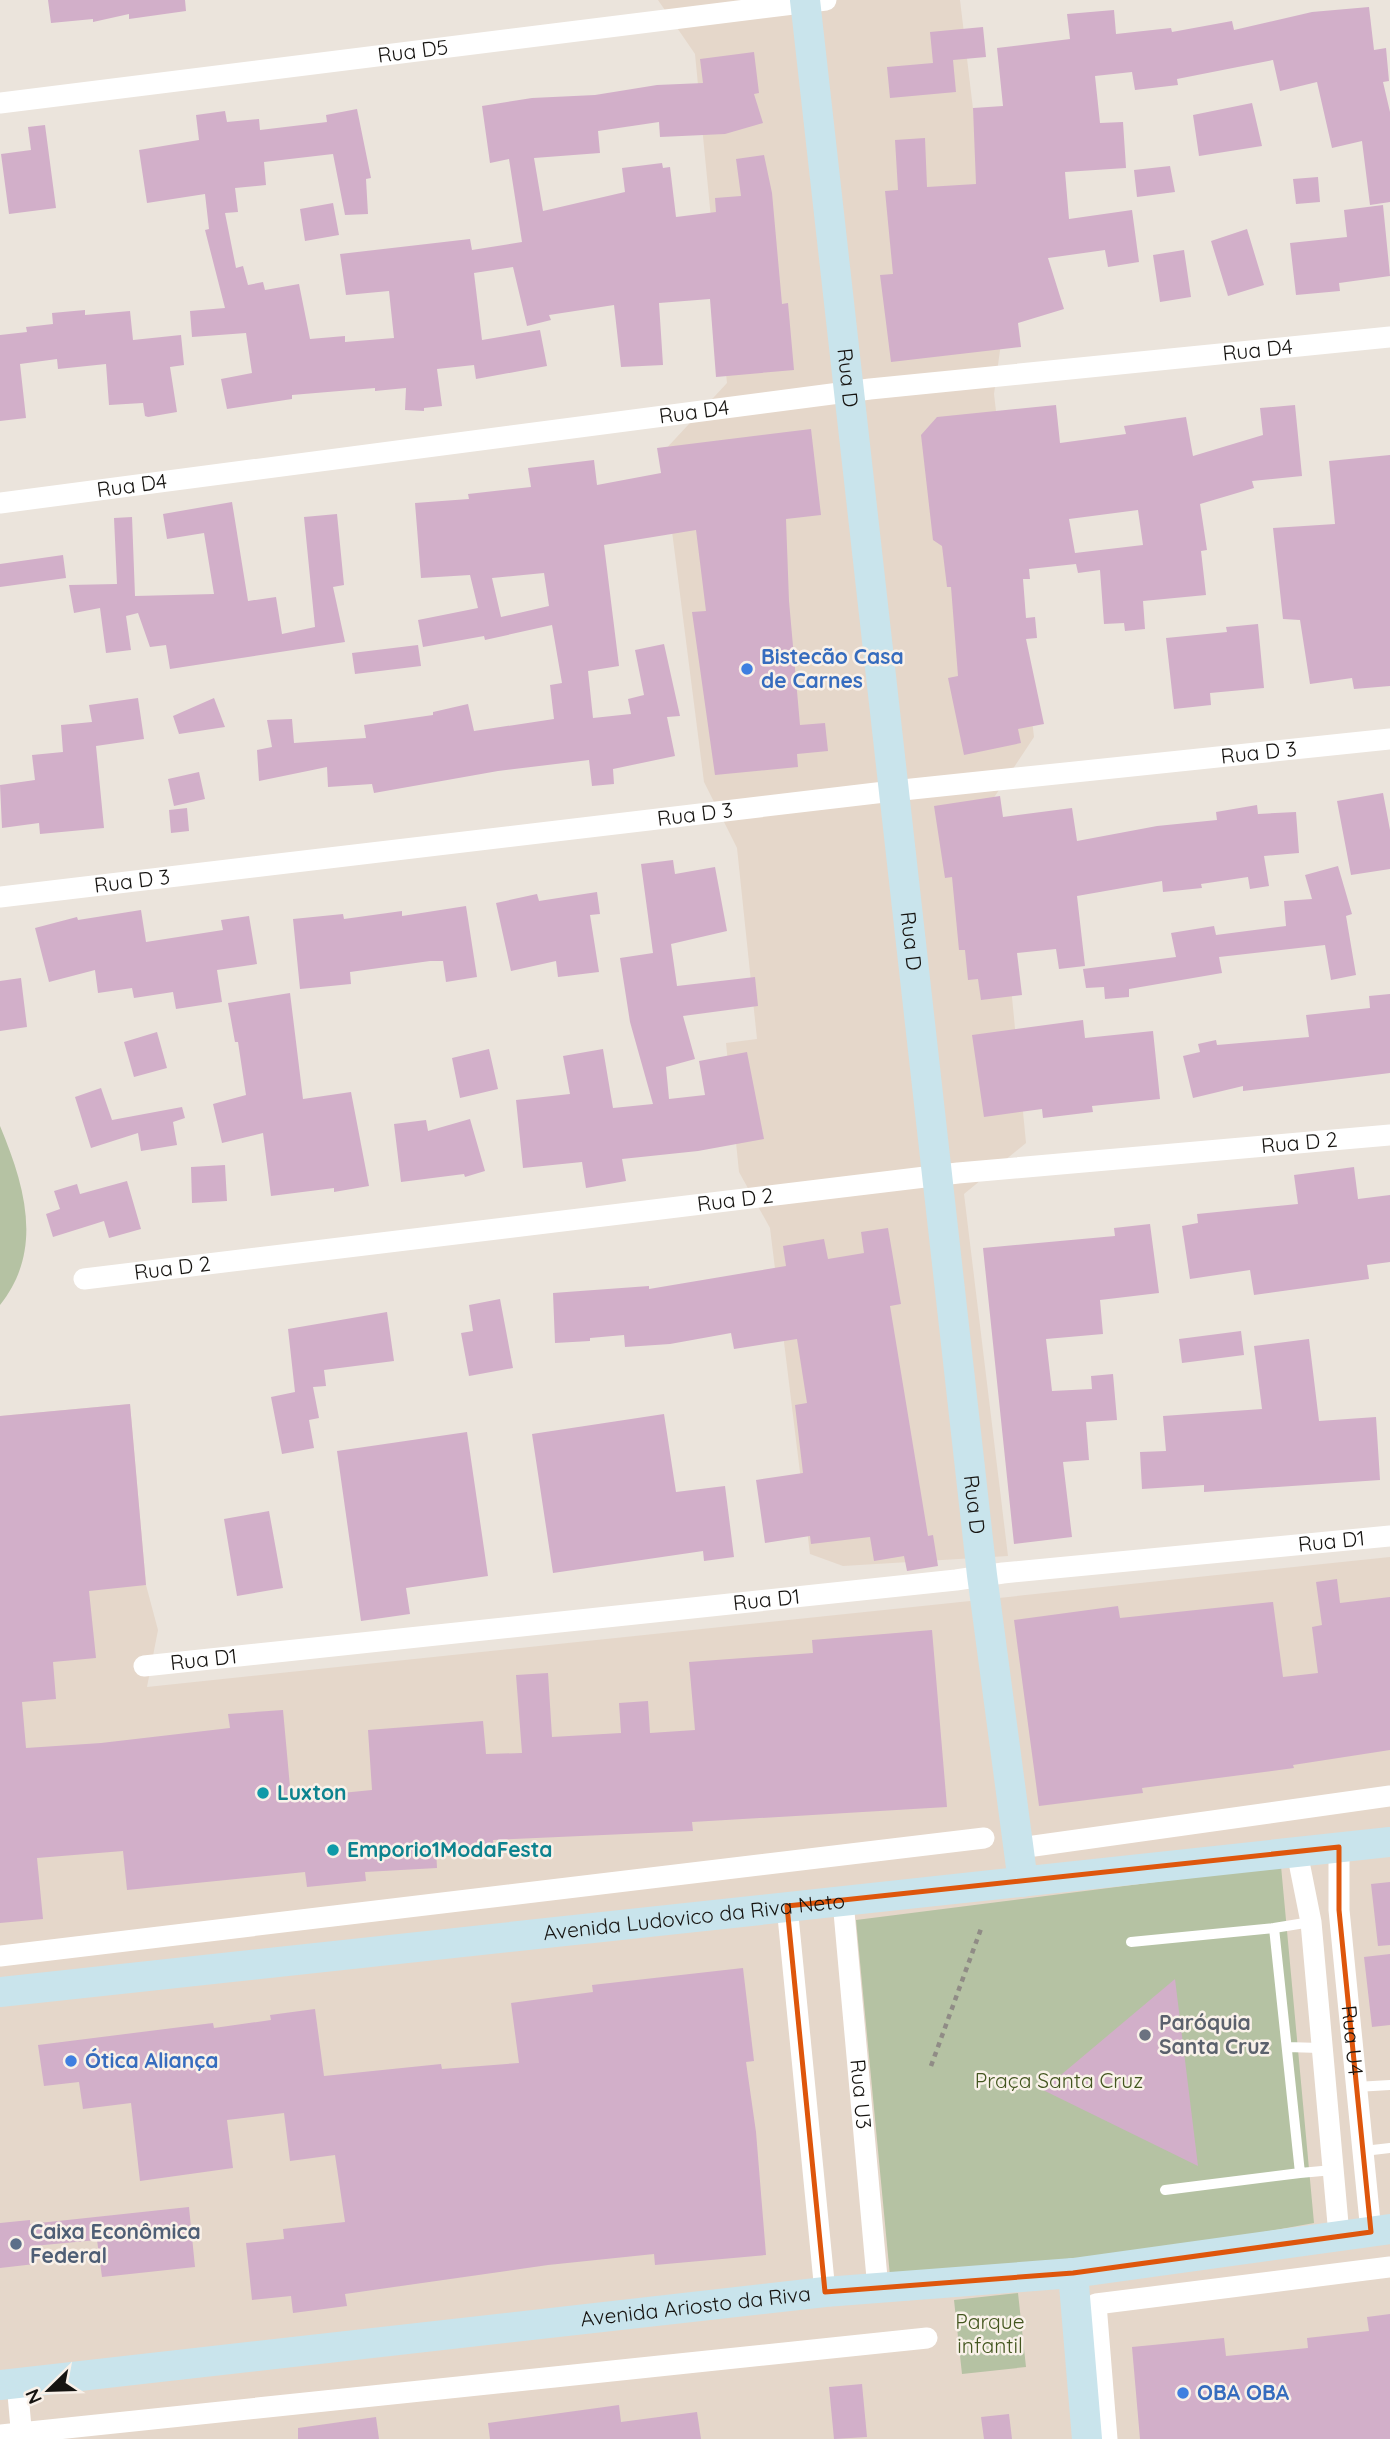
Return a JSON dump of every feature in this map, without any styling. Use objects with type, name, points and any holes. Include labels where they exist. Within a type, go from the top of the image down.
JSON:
[{"type":"street","name":"Rua D5","points":[[0,103],[812,1]]},
{"type":"street","name":"Rua D","points":[[812,1],[893,791],[982,1575],[1023,1882]]},
{"type":"street","name":"Rua D4","points":[[0,503],[851,393],[1390,337]]},
{"type":"street","name":"Rua D 3","points":[[0,897],[893,791],[1390,738]]},
{"type":"street","name":"Rua D 2","points":[[84,1279],[938,1176],[1390,1135]]},
{"type":"street","name":"Rua D1","points":[[144,1666],[982,1575],[1390,1536]]},
{"type":"street","points":[[1034,1846],[1390,1796]]},
{"type":"street","points":[[0,1956],[984,1839]]},
{"type":"street","name":"Avenida Ludovico da Riva Neto","points":[[0,1992],[1390,1842]]},
{"type":"street","name":"Rua U4","points":[[1339,1847],[1339,1910],[1351,2049],[1364,2151],[1380,2231]]},
{"type":"street","name":"Rua U4","points":[[1297,1852],[1311,1922],[1320,2048],[1339,2235]]},
{"type":"street","name":"Rua U3","points":[[843,1901],[878,2289]]},
{"type":"street","points":[[788,1906],[825,2292]]},
{"type":"street","points":[[1320,2048],[1351,2049]]},
{"type":"street","name":"Avenida Ariosto da Riva","points":[[8,2384],[825,2292],[1073,2273],[1380,2231]]},
{"type":"street","points":[[1107,2439],[1096,2304],[1390,2267]]},
{"type":"street","points":[[1073,2273],[1087,2439]]},
{"type":"street","points":[[8,2384],[14,2435],[927,2338]]},
{"type":"lane","points":[[1131,1942],[1311,1922]]},
{"type":"lane","points":[[1273,1928],[1300,2173]]},
{"type":"lane","points":[[1287,2047],[1320,2048]]},
{"type":"lane","points":[[1356,2087],[1390,2085]]},
{"type":"lane","points":[[1364,2151],[1390,2148]]},
{"type":"lane","points":[[1165,2190],[1333,2170]]},
{"type":"path","points":[[931,2066],[982,1926]]},
{"type":"highlighted area","points":[[1339,1847],[1339,1910],[1371,2232],[1073,2273],[825,2292],[787,1906]]},
{"type":"shaded area","points":[[658,0],[960,0],[1001,343],[994,394],[1034,737],[993,799],[1026,1143],[964,1194],[1008,1556],[843,1566],[810,1554],[770,1228],[739,1172],[726,1043],[757,1039],[737,848],[704,782],[662,453],[727,383],[695,54]]},
{"type":"shaded area","points":[[130,1404],[146,1585],[158,1630],[147,1687],[1390,1557],[1390,2439],[0,2439],[0,1416]]},
{"type":"green space","points":[[0,1126],[23,1195],[26,1240],[14,1284],[0,1305]]},
{"type":"green space","name":"Praça Santa Cruz","points":[[1281,1866],[1314,2223],[1065,2268],[890,2276],[856,1920]]},
{"type":"green space","name":"Parque infantil","points":[[1018,2293],[1026,2367],[962,2374],[954,2300]]},
{"type":"building","points":[[48,0],[185,0],[186,11],[129,19],[129,14],[93,22],[93,19],[51,23]]},
{"type":"building","points":[[1369,7],[1374,50],[1386,48],[1389,81],[1383,82],[1390,112],[1390,202],[1370,205],[1362,141],[1332,148],[1317,82],[1280,91],[1273,60],[1177,79],[1178,85],[1135,90],[1132,72],[1095,76],[1100,123],[1123,122],[1126,168],[1065,172],[1069,219],[1132,210],[1139,262],[1108,267],[1105,250],[1048,258],[1064,309],[1018,323],[1021,347],[891,362],[880,275],[893,274],[885,191],[898,190],[895,140],[925,138],[927,187],[976,184],[973,108],[1003,106],[997,48],[1070,39],[1067,14],[1114,10],[1116,34],[1171,28],[1172,32],[1232,21],[1234,30],[1312,12]]},
{"type":"building","points":[[983,27],[986,57],[953,60],[956,92],[890,98],[887,67],[933,63],[930,32]]},
{"type":"building","points":[[754,52],[759,93],[754,94],[763,123],[725,134],[660,137],[659,122],[598,131],[600,153],[534,158],[543,211],[625,192],[622,168],[662,163],[663,168],[670,167],[676,217],[716,212],[715,198],[741,196],[736,159],[764,155],[772,193],[782,304],[788,303],[794,370],[716,377],[710,299],[659,303],[663,365],[621,367],[614,305],[549,315],[551,320],[527,326],[513,267],[474,273],[482,340],[540,330],[547,366],[476,379],[474,365],[437,369],[442,406],[424,408],[424,411],[405,410],[406,388],[292,395],[292,399],[227,409],[221,379],[252,373],[246,333],[192,337],[190,311],[225,308],[205,230],[209,229],[205,194],[147,203],[139,150],[199,140],[196,115],[225,111],[227,122],[259,119],[260,130],[327,122],[326,115],[357,109],[371,178],[366,179],[368,214],[345,215],[333,154],[264,162],[266,185],[235,188],[238,212],[225,213],[236,268],[243,266],[248,285],[263,282],[265,290],[299,284],[310,339],[345,336],[345,342],[394,338],[389,291],[346,295],[340,254],[470,239],[472,250],[522,242],[509,159],[490,163],[482,106],[532,98],[595,95],[657,85],[703,83],[700,59]]},
{"type":"building","points":[[1252,103],[1262,146],[1199,156],[1193,115]]},
{"type":"building","points":[[45,125],[56,208],[9,214],[1,154],[31,150],[28,127]]},
{"type":"building","points":[[1170,166],[1175,192],[1137,197],[1134,170]]},
{"type":"building","points":[[1318,177],[1320,202],[1296,204],[1293,179]]},
{"type":"building","points":[[333,203],[339,235],[305,241],[300,209]]},
{"type":"building","points":[[1383,205],[1390,276],[1339,283],[1340,291],[1296,295],[1290,243],[1347,237],[1344,210]]},
{"type":"building","points":[[1247,229],[1264,285],[1228,296],[1211,241]]},
{"type":"building","points":[[1184,250],[1191,297],[1160,302],[1153,255]]},
{"type":"building","points":[[85,310],[85,315],[130,311],[133,340],[181,335],[184,365],[170,367],[177,412],[148,417],[145,416],[143,403],[109,405],[106,364],[58,369],[57,359],[20,364],[26,418],[0,421],[0,335],[27,332],[26,327],[53,324],[52,313]]},
{"type":"building","points":[[1056,405],[1060,443],[1126,434],[1124,426],[1186,417],[1193,456],[1263,435],[1260,408],[1295,405],[1302,476],[1252,481],[1254,488],[1200,504],[1207,550],[1201,551],[1206,595],[1143,601],[1145,629],[1125,631],[1124,623],[1104,624],[1100,570],[1078,573],[1076,564],[1029,569],[1030,579],[1023,579],[1026,618],[1035,617],[1037,638],[1026,639],[1044,724],[1018,729],[1021,743],[964,755],[948,678],[958,676],[951,587],[947,587],[942,546],[933,540],[921,435],[937,417]],"holes":[[[1138,510],[1143,545],[1075,553],[1069,519]]]},
{"type":"building","points":[[811,429],[821,515],[786,519],[789,601],[800,725],[825,723],[828,751],[797,754],[798,767],[715,775],[692,612],[706,611],[696,530],[604,545],[619,666],[588,671],[593,718],[631,714],[628,699],[644,695],[635,650],[664,644],[680,716],[667,717],[675,756],[613,769],[614,784],[592,786],[589,760],[498,771],[374,793],[372,784],[328,787],[327,767],[259,781],[257,750],[272,747],[267,720],[292,719],[294,743],[366,738],[364,725],[433,715],[433,712],[468,704],[474,731],[554,719],[550,685],[562,683],[552,625],[485,640],[484,636],[423,647],[418,620],[478,608],[470,575],[421,578],[415,503],[469,499],[468,494],[531,487],[528,468],[594,460],[597,485],[661,473],[657,448]],"holes":[[[544,573],[549,606],[501,617],[492,578]]]},
{"type":"building","points":[[1390,455],[1390,686],[1354,689],[1352,678],[1310,684],[1300,620],[1283,619],[1273,528],[1335,524],[1329,461]]},
{"type":"building","points":[[232,502],[248,601],[276,597],[282,634],[315,627],[304,517],[337,514],[344,585],[333,587],[345,642],[170,669],[166,645],[150,647],[138,613],[126,616],[131,650],[106,653],[100,608],[74,613],[69,585],[117,584],[114,518],[132,517],[135,596],[214,594],[204,533],[167,539],[163,514]]},
{"type":"building","points":[[63,555],[66,578],[0,587],[0,564]]},
{"type":"building","points":[[1258,624],[1264,688],[1210,693],[1211,705],[1174,709],[1166,638],[1227,632],[1226,627]]},
{"type":"building","points":[[418,645],[421,666],[355,674],[352,653]]},
{"type":"building","points":[[138,698],[144,739],[96,746],[104,828],[40,834],[39,823],[2,828],[0,785],[35,780],[32,755],[63,752],[61,725],[92,722],[89,705]]},
{"type":"building","points":[[214,698],[225,727],[179,734],[173,716]]},
{"type":"building","points":[[199,772],[205,799],[174,806],[168,779]]},
{"type":"building","points":[[1383,793],[1390,830],[1390,869],[1351,875],[1337,801]]},
{"type":"building","points":[[1000,796],[1003,817],[1072,808],[1077,841],[1157,826],[1217,820],[1216,812],[1257,805],[1258,814],[1296,812],[1299,853],[1264,856],[1269,886],[1250,889],[1248,877],[1201,884],[1202,888],[1163,892],[1162,881],[1077,896],[1085,966],[1059,969],[1056,949],[1017,953],[1022,995],[981,1000],[978,979],[968,980],[965,950],[959,950],[952,877],[945,878],[934,806]]},
{"type":"building","points":[[187,808],[189,831],[171,833],[169,810]]},
{"type":"building","points":[[673,860],[675,874],[715,867],[727,931],[671,944],[677,986],[755,977],[758,1006],[683,1016],[695,1059],[666,1067],[669,1099],[705,1095],[699,1061],[747,1052],[764,1139],[698,1151],[622,1159],[626,1181],[586,1188],[582,1162],[523,1168],[516,1100],[570,1094],[563,1056],[603,1049],[613,1108],[653,1104],[630,1022],[620,958],[653,953],[641,864]]},
{"type":"building","points":[[1338,866],[1352,914],[1346,916],[1356,975],[1331,980],[1325,945],[1219,957],[1222,973],[1129,989],[1129,997],[1105,999],[1104,987],[1086,988],[1083,969],[1176,957],[1171,933],[1214,926],[1216,935],[1286,926],[1284,901],[1312,899],[1305,875]]},
{"type":"building","points":[[597,892],[600,914],[590,915],[599,972],[558,977],[556,961],[511,971],[496,903],[537,894],[539,901]]},
{"type":"building","points":[[466,906],[477,977],[446,982],[443,961],[430,961],[350,972],[351,984],[300,989],[293,919],[343,914],[344,919],[402,911],[402,916]]},
{"type":"building","points":[[141,910],[146,942],[223,930],[221,920],[249,916],[257,964],[217,970],[222,1002],[176,1009],[173,992],[134,998],[132,988],[98,993],[95,970],[49,982],[35,928],[77,917],[78,920]]},
{"type":"building","points":[[21,978],[27,1027],[0,1031],[0,981]]},
{"type":"building","points":[[290,993],[303,1099],[351,1092],[369,1186],[334,1192],[334,1188],[271,1196],[263,1133],[222,1143],[213,1104],[246,1095],[238,1042],[235,1042],[228,1003]]},
{"type":"building","points":[[1390,994],[1390,1073],[1243,1091],[1243,1086],[1193,1098],[1183,1056],[1200,1052],[1198,1044],[1216,1040],[1217,1045],[1309,1037],[1306,1015],[1370,1008],[1369,996]]},
{"type":"building","points":[[1083,1020],[1085,1038],[1153,1031],[1160,1099],[1092,1106],[1093,1112],[1043,1118],[1042,1109],[984,1117],[972,1035]]},
{"type":"building","points":[[157,1032],[167,1068],[134,1077],[124,1042]]},
{"type":"building","points":[[489,1049],[498,1089],[460,1098],[452,1058]]},
{"type":"building","points":[[101,1088],[112,1120],[182,1107],[185,1118],[173,1122],[177,1145],[141,1151],[138,1133],[91,1148],[75,1097]]},
{"type":"building","points":[[470,1119],[485,1171],[465,1177],[464,1174],[401,1182],[394,1124],[426,1120],[428,1131]]},
{"type":"building","points":[[225,1165],[227,1201],[192,1203],[191,1167]]},
{"type":"building","points":[[1354,1167],[1358,1199],[1390,1195],[1390,1262],[1367,1265],[1369,1279],[1254,1295],[1250,1270],[1190,1279],[1182,1226],[1198,1223],[1197,1214],[1298,1204],[1294,1175]]},
{"type":"building","points":[[127,1181],[141,1229],[109,1238],[104,1221],[53,1237],[46,1214],[60,1209],[54,1191],[77,1184],[80,1194]]},
{"type":"building","points":[[1150,1224],[1159,1293],[1100,1300],[1103,1334],[1046,1339],[1052,1391],[1092,1389],[1091,1376],[1113,1374],[1117,1420],[1086,1422],[1089,1460],[1063,1462],[1072,1537],[1014,1544],[983,1248],[1115,1236],[1114,1228]]},
{"type":"building","points":[[888,1228],[901,1304],[890,1306],[928,1536],[933,1535],[938,1566],[907,1571],[904,1556],[874,1561],[870,1537],[811,1544],[810,1536],[765,1543],[756,1480],[803,1473],[795,1405],[807,1403],[797,1339],[734,1349],[731,1333],[670,1344],[625,1347],[624,1335],[555,1343],[553,1293],[649,1286],[649,1289],[786,1266],[783,1246],[824,1239],[828,1259],[864,1253],[861,1232]]},
{"type":"building","points":[[500,1299],[513,1368],[469,1376],[461,1333],[473,1331],[469,1305]]},
{"type":"building","points":[[387,1312],[394,1361],[324,1370],[326,1386],[313,1387],[319,1418],[309,1420],[314,1448],[282,1454],[271,1397],[295,1392],[288,1329]]},
{"type":"building","points":[[1241,1331],[1244,1355],[1182,1363],[1179,1339]]},
{"type":"building","points":[[1309,1339],[1319,1421],[1376,1417],[1380,1480],[1204,1492],[1204,1485],[1142,1489],[1140,1452],[1166,1451],[1163,1416],[1262,1409],[1254,1346]]},
{"type":"building","points":[[130,1404],[146,1585],[89,1591],[96,1658],[53,1662],[56,1699],[22,1702],[26,1748],[101,1743],[230,1728],[228,1714],[283,1710],[291,1798],[372,1790],[368,1730],[483,1721],[486,1754],[522,1753],[516,1675],[548,1673],[552,1737],[621,1733],[619,1703],[648,1701],[650,1733],[695,1730],[689,1662],[813,1653],[812,1640],[932,1630],[947,1807],[692,1822],[693,1831],[493,1840],[494,1845],[436,1849],[437,1868],[365,1872],[366,1881],[307,1887],[305,1872],[127,1890],[123,1851],[37,1858],[43,1919],[0,1923],[0,1416]]},
{"type":"building","points":[[664,1414],[676,1492],[725,1486],[734,1557],[704,1561],[703,1551],[553,1573],[532,1434]]},
{"type":"building","points":[[467,1432],[488,1576],[406,1588],[410,1614],[361,1621],[337,1451]]},
{"type":"building","points":[[269,1511],[283,1588],[237,1596],[224,1519]]},
{"type":"building","points":[[1337,1579],[1340,1603],[1390,1597],[1390,1750],[1293,1765],[1294,1768],[1142,1788],[1143,1793],[1039,1806],[1014,1620],[1118,1606],[1120,1618],[1273,1602],[1283,1677],[1318,1673],[1312,1627],[1322,1625],[1316,1582]]},
{"type":"building","points":[[1390,1882],[1390,1945],[1378,1946],[1371,1884]]},
{"type":"building","points":[[1390,1954],[1390,2025],[1372,2027],[1364,1957]]},
{"type":"building","points":[[743,1968],[754,2061],[746,2062],[756,2132],[766,2255],[655,2265],[654,2254],[548,2265],[345,2294],[347,2306],[293,2313],[291,2296],[252,2300],[246,2243],[284,2239],[283,2229],[345,2222],[335,2155],[290,2161],[284,2113],[227,2120],[233,2168],[140,2181],[131,2103],[83,2109],[79,2082],[44,2086],[38,2045],[213,2023],[214,2028],[271,2020],[270,2015],[315,2009],[324,2076],[441,2064],[442,2069],[519,2063],[511,2003],[593,1992],[592,1985]]},
{"type":"building","name":"Paróquia Santa Cruz","points":[[1175,1979],[1198,2166],[1043,2090]]},
{"type":"building","points":[[189,2207],[195,2267],[102,2277],[97,2240],[33,2246],[35,2264],[0,2268],[0,2223],[30,2220],[30,2224]]},
{"type":"building","points":[[1390,2314],[1390,2439],[1140,2439],[1132,2347],[1224,2338],[1226,2356],[1308,2348],[1307,2338],[1369,2331],[1367,2317]]},
{"type":"building","points":[[862,2384],[867,2437],[834,2439],[829,2387]]},
{"type":"building","points":[[619,2405],[621,2422],[697,2412],[701,2439],[490,2439],[488,2423]]},
{"type":"building","points":[[1009,2414],[1012,2439],[984,2439],[981,2417]]},
{"type":"building","points":[[376,2417],[379,2439],[298,2439],[298,2428]]},
{"type":"place","name":"Bistecão Casa de Carnes","points":[[747,669]]},
{"type":"place","name":"Luxton","points":[[263,1793]]},
{"type":"place","name":"Emporio1ModaFesta","points":[[333,1850]]},
{"type":"place","name":"Paróquia Santa Cruz","points":[[1145,2035]]},
{"type":"place","name":"Ótica Aliança","points":[[71,2061]]},
{"type":"place","name":"Caixa Econômica Federal","points":[[16,2244]]},
{"type":"place","name":"OBA OBA","points":[[1183,2393]]}]
